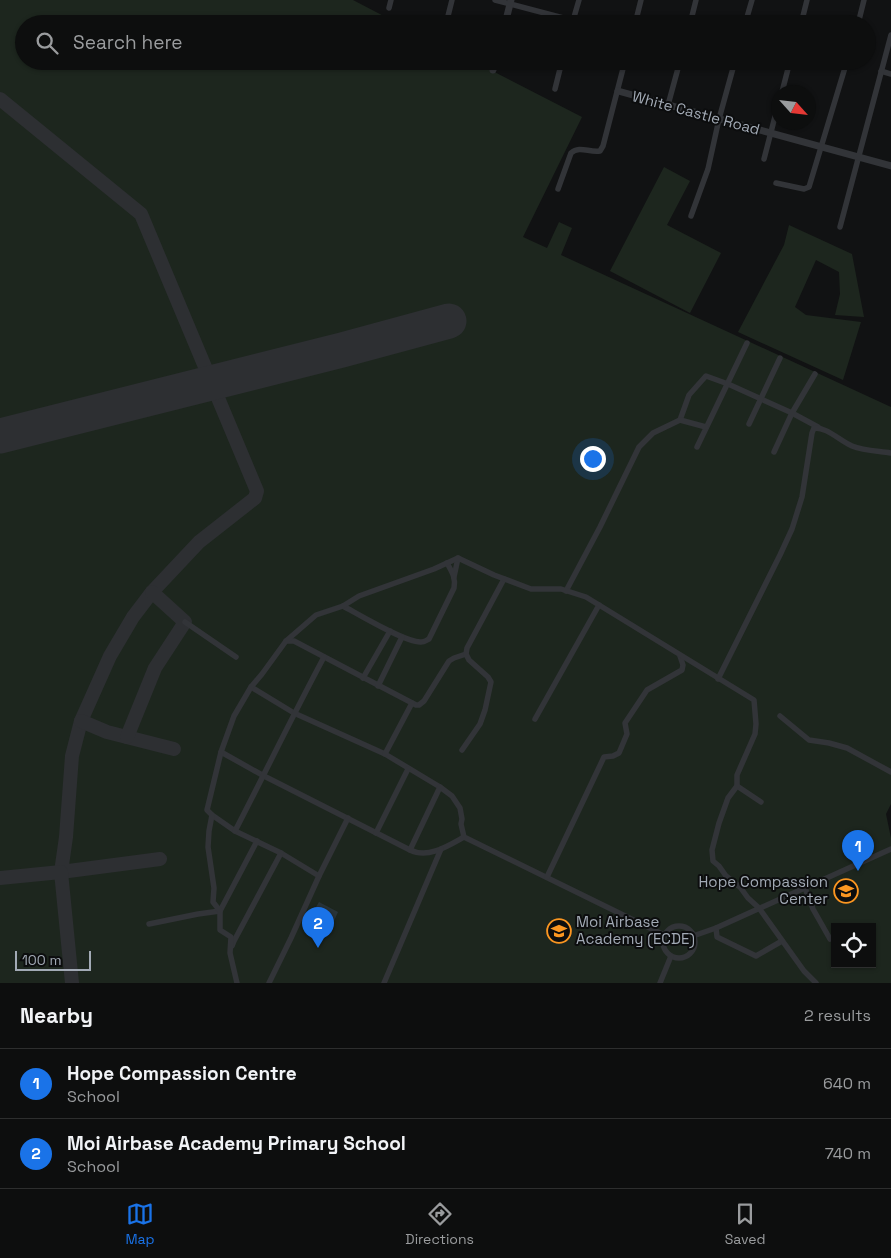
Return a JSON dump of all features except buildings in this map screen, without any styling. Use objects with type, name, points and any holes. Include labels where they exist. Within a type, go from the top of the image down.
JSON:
[{"type":"street","points":[[389,8],[391,0]]},
{"type":"street","points":[[448,15],[452,0]]},
{"type":"street","points":[[495,0],[511,2],[552,15]]},
{"type":"street","points":[[575,15],[579,0]]},
{"type":"street","points":[[637,15],[641,0]]},
{"type":"street","points":[[692,15],[696,0]]},
{"type":"street","points":[[748,15],[752,0]]},
{"type":"street","points":[[803,15],[807,0]]},
{"type":"street","points":[[860,15],[864,0]]},
{"type":"street","points":[[507,15],[511,2]]},
{"type":"street","points":[[840,226],[891,35]]},
{"type":"street","points":[[555,88],[560,70]]},
{"type":"street","points":[[558,189],[571,153],[576,149],[582,148],[593,152],[600,151],[603,146],[623,70]]},
{"type":"street","points":[[668,105],[678,70]]},
{"type":"street","points":[[691,216],[701,191],[733,70]]},
{"type":"street","points":[[784,85],[788,70]]},
{"type":"street","points":[[776,183],[804,189],[809,187],[844,70]]},
{"type":"street","points":[[881,71],[891,74]]},
{"type":"street","name":"White Castle Road","points":[[618,91],[891,166]]},
{"type":"street","points":[[764,159],[772,130]]},
{"type":"street","points":[[697,447],[747,343]]},
{"type":"street","points":[[749,424],[780,358]]},
{"type":"street","points":[[774,452],[792,413],[815,374]]},
{"type":"street","points":[[680,420],[689,395],[705,376],[711,376],[792,413],[853,447],[891,452]]},
{"type":"street","points":[[566,591],[639,447],[654,433],[680,420],[706,427]]},
{"type":"street","points":[[718,679],[792,529],[802,497],[814,428],[827,432]]},
{"type":"street","points":[[319,876],[281,853],[235,831],[206,810],[221,752],[234,716],[250,687],[286,641],[316,615],[343,606],[359,596],[447,564],[458,558]]},
{"type":"street","points":[[454,577],[458,558]]},
{"type":"street","points":[[458,558],[531,589],[561,589],[586,597],[754,700],[755,734],[737,774],[737,786],[728,798],[719,823],[712,850],[713,861],[759,908],[804,970],[808,980],[816,983]]},
{"type":"street","points":[[343,606],[390,631],[416,641],[424,642],[428,639],[452,594],[456,582],[447,564]]},
{"type":"street","points":[[462,750],[480,724],[491,682],[470,660],[466,654],[467,648],[504,579]]},
{"type":"street","points":[[535,720],[598,605]]},
{"type":"street","points":[[185,622],[236,657]]},
{"type":"street","points":[[363,678],[390,631]]},
{"type":"street","points":[[378,686],[402,636]]},
{"type":"street","points":[[286,641],[294,641],[419,706],[449,661],[466,654]]},
{"type":"street","points":[[547,877],[604,757],[619,753],[627,734],[625,723],[647,690],[682,670],[683,666],[680,656]]},
{"type":"street","points":[[235,831],[324,657]]},
{"type":"street","points":[[250,687],[294,713],[385,754],[440,787],[452,796],[460,808],[464,836],[664,935]]},
{"type":"street","points":[[385,754],[412,703]]},
{"type":"street","points":[[780,716],[809,740],[847,748],[891,772]]},
{"type":"street","points":[[221,752],[264,776],[416,853],[432,852],[441,849],[464,836]]},
{"type":"street","points":[[376,833],[408,769]]},
{"type":"street","points":[[737,786],[761,802]]},
{"type":"street","points":[[410,850],[440,787]]},
{"type":"street","points":[[212,815],[208,847],[214,888],[213,902],[220,911]]},
{"type":"street","points":[[269,983],[348,818]]},
{"type":"street","points":[[237,983],[230,953],[231,937],[220,930],[220,911],[256,841]]},
{"type":"street","points":[[384,983],[441,849]]},
{"type":"street","points":[[693,936],[716,928],[891,849]]},
{"type":"street","points":[[230,953],[234,941],[281,853]]},
{"type":"street","points":[[806,888],[813,909],[830,939]]},
{"type":"street","points":[[149,924],[220,911]]},
{"type":"street","points":[[675,926],[683,926],[693,936],[694,944],[692,951],[686,956],[678,958],[671,956],[663,947],[664,935],[675,926]]},
{"type":"street","points":[[716,928],[717,937],[756,956],[782,941]]},
{"type":"street","points":[[660,983],[671,956]]},
{"type":"shaded area","points":[[0,0],[353,0],[382,15],[15,15],[15,70],[491,70],[582,117],[523,237],[547,248],[559,222],[572,228],[561,255],[891,407],[891,804],[886,814],[891,838],[891,983],[0,983]]},
{"type":"shaded area","points":[[664,167],[690,181],[667,225],[721,253],[690,313],[610,271]]},
{"type":"shaded area","points":[[789,225],[852,254],[864,317],[835,315],[840,294],[839,272],[816,260],[795,307],[806,315],[861,322],[843,380],[738,332],[784,245]]},
{"type":"shaded area","points":[[319,902],[338,912],[333,923],[313,912]]},
{"type":"taxiway","points":[[0,99],[141,214],[257,491],[255,498],[199,542],[152,592],[133,617],[110,656],[81,721],[72,756],[66,837],[61,872],[160,859]]},
{"type":"taxiway","points":[[127,737],[155,668],[185,622],[152,592]]},
{"type":"taxiway","points":[[81,721],[107,732],[174,749]]},
{"type":"taxiway","points":[[0,878],[61,872],[72,983]]},
{"type":"runway","points":[[0,436],[342,350],[449,321]]},
{"type":"place","name":"Hope Compassion Centre","points":[[858,871]]},
{"type":"place","name":"Hope Compassion Center","points":[[846,891]]},
{"type":"place","name":"Moi Airbase Academy (ECDE)","points":[[559,931]]},
{"type":"place","name":"Moi Airbase Academy Primary School","points":[[318,948]]}]
